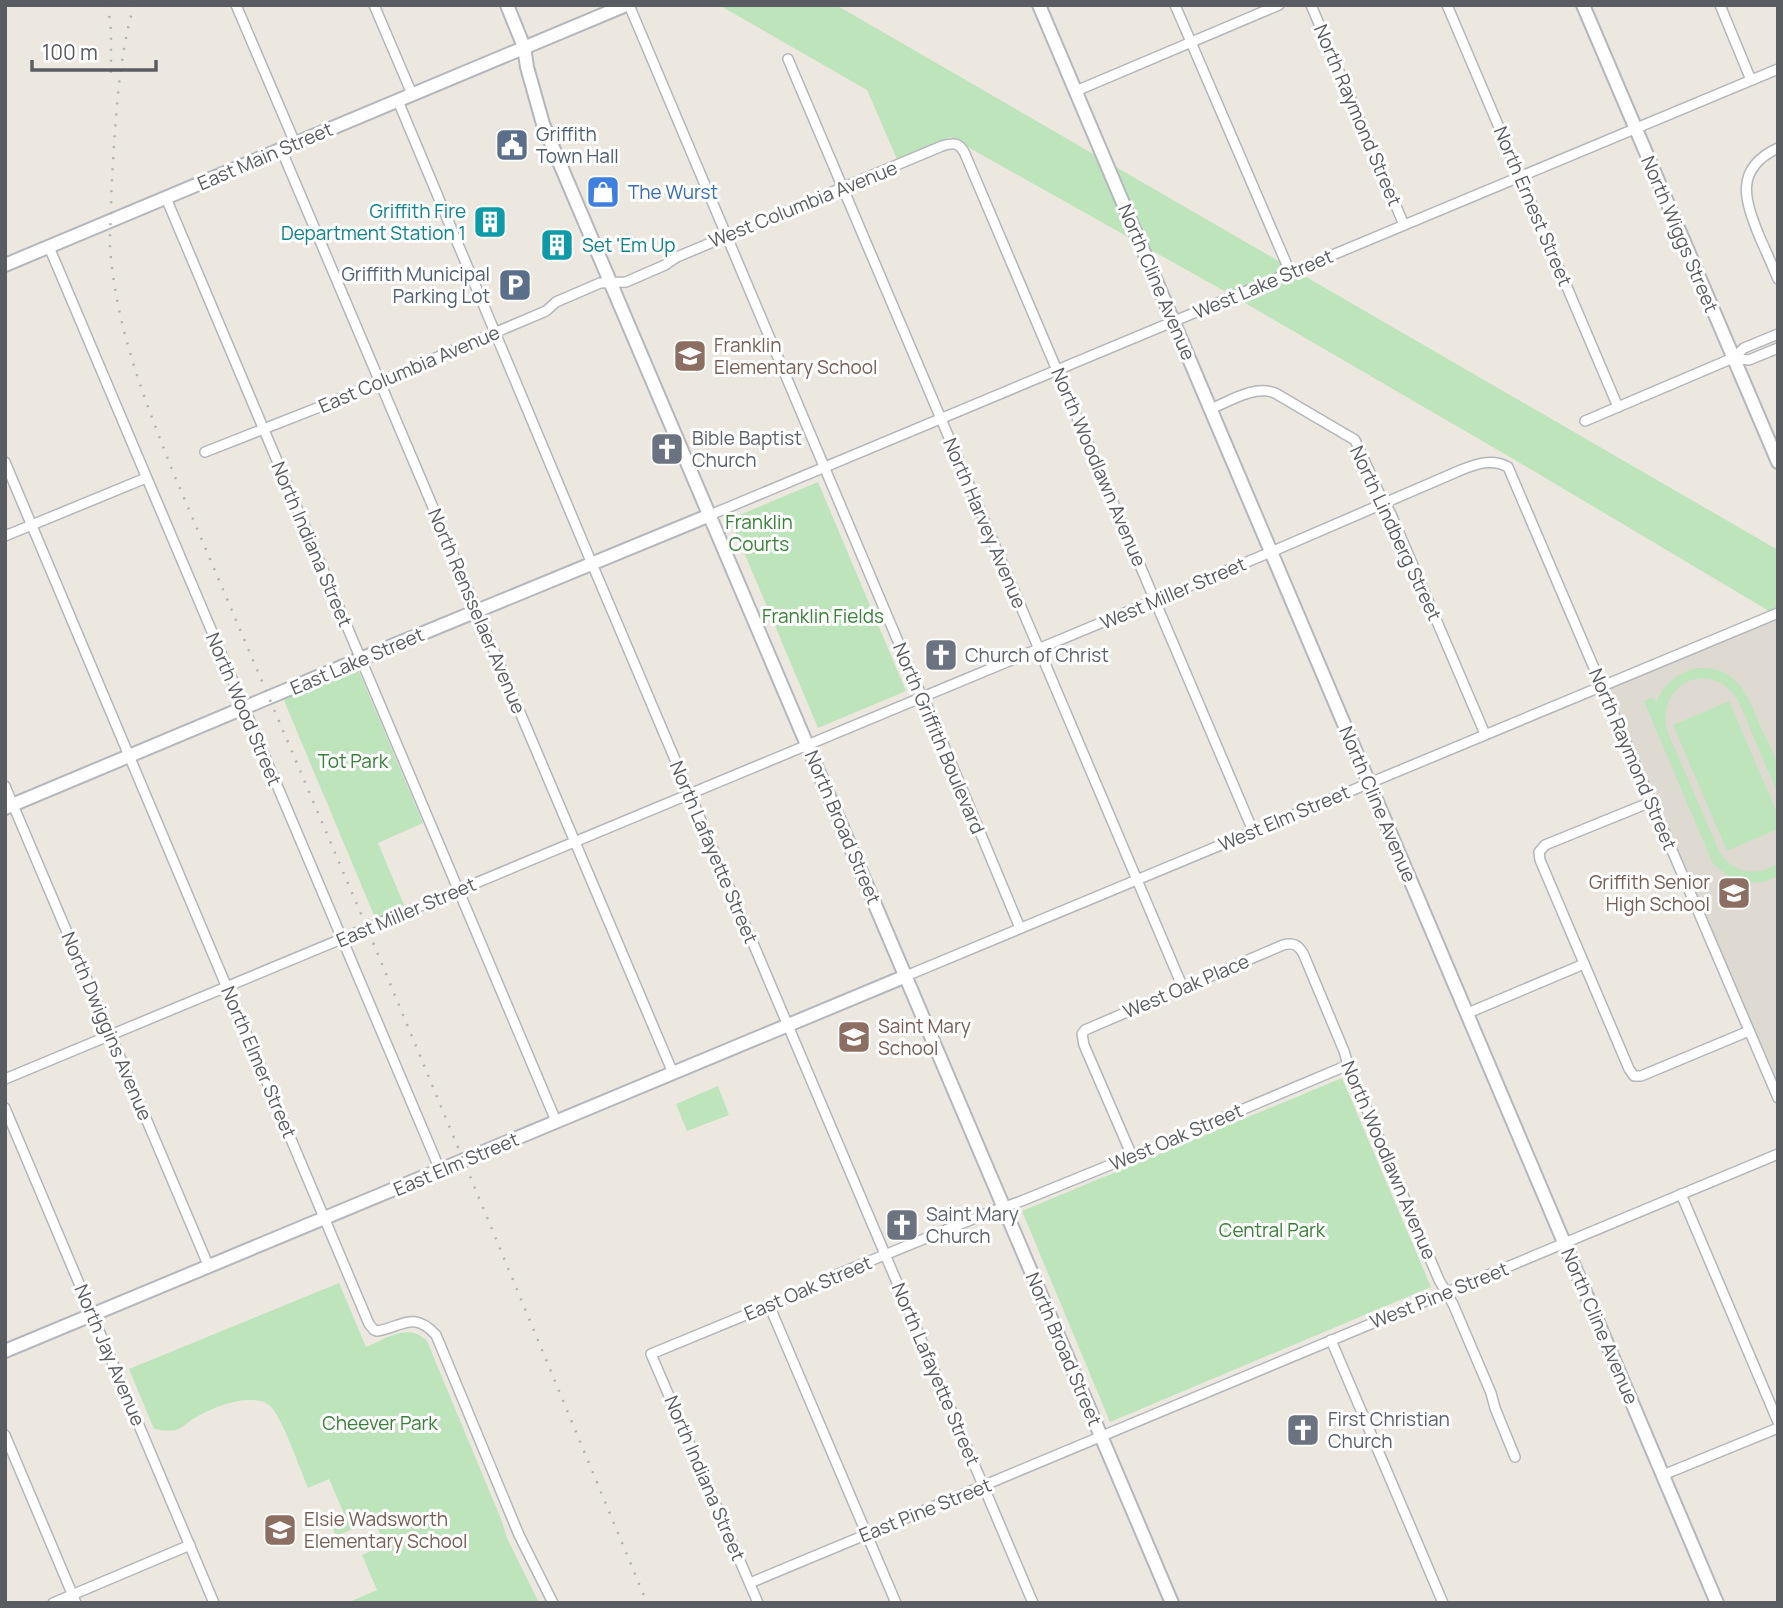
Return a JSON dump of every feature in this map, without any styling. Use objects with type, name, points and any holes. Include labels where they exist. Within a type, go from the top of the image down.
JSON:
[{"type":"street","points":[[236,5],[295,143]]},
{"type":"street","points":[[374,5],[412,94]]},
{"type":"street","name":"North Broad Street","points":[[507,5],[524,47],[527,68],[544,124],[1172,1603]]},
{"type":"street","name":"East Main Street","points":[[5,265],[628,5]]},
{"type":"street","name":"North Griffith Boulevard","points":[[628,5],[1020,928]]},
{"type":"street","name":"North Cline Avenue","points":[[1040,5],[1717,1603]]},
{"type":"street","points":[[1175,5],[1290,272]]},
{"type":"street","points":[[1076,91],[1279,5]]},
{"type":"street","name":"North Raymond Street","points":[[1311,5],[1404,225]]},
{"type":"street","name":"North Ernest Street","points":[[1447,5],[1618,407]]},
{"type":"street","name":"North Wiggs Street","points":[[1583,5],[1778,462]]},
{"type":"street","points":[[1720,5],[1751,80]]},
{"type":"street","name":"North Harvey Avenue","points":[[788,59],[1183,988]]},
{"type":"street","name":"West Lake Street","points":[[710,515],[1778,69]]},
{"type":"street","name":"North Lafayette Street","points":[[398,101],[1033,1603]]},
{"type":"street","name":"West Columbia Avenue","points":[[611,283],[626,282],[677,257],[942,146],[958,145]]},
{"type":"street","name":"North Woodlawn Avenue","points":[[958,145],[965,154],[1253,831]]},
{"type":"street","points":[[1778,148],[1764,156],[1752,169],[1746,198],[1778,279]]},
{"type":"street","name":"North Rensselaer Avenue","points":[[281,149],[673,1073]]},
{"type":"street","name":"North Indiana Street","points":[[166,198],[556,1122]]},
{"type":"street","name":"North Wood Street","points":[[49,247],[440,1170]]},
{"type":"street","name":"East Columbia Avenue","points":[[205,453],[495,333],[600,283],[611,283]]},
{"type":"street","points":[[1585,421],[1733,358],[1744,348],[1778,334]]},
{"type":"street","points":[[1733,358],[1749,360],[1778,348]]},
{"type":"street","name":"North Lindberg Street","points":[[1211,409],[1257,390],[1265,390],[1275,393],[1355,440],[1391,514],[1485,734]]},
{"type":"street","name":"North Elmer Street","points":[[5,462],[371,1327],[380,1331],[400,1323],[413,1322],[426,1326],[436,1335],[519,1535],[553,1603]]},
{"type":"street","name":"North Raymond Street","points":[[1500,463],[1508,467],[1778,1098]]},
{"type":"street","name":"West Miller Street","points":[[808,745],[1477,464],[1500,463]]},
{"type":"street","points":[[5,536],[146,478]]},
{"type":"street","name":"East Lake Street","points":[[9,806],[710,515]]},
{"type":"street","name":"West Elm Street","points":[[906,976],[1778,613]]},
{"type":"street","name":"East Miller Street","points":[[5,1079],[808,745]]},
{"type":"street","name":"North Dwiggins Avenue","points":[[5,786],[9,806],[209,1267]]},
{"type":"street","points":[[1651,802],[1545,845],[1539,852],[1584,964],[1634,1076],[1645,1074],[1749,1031]]},
{"type":"street","name":"North Woodlawn Avenue","points":[[1292,943],[1303,953],[1439,1280],[1491,1393],[1494,1408],[1515,1457]]},
{"type":"street","name":"West Oak Place","points":[[1132,1156],[1084,1045],[1082,1034],[1085,1030],[1292,943]]},
{"type":"street","points":[[1468,1013],[1584,964]]},
{"type":"street","name":"East Elm Street","points":[[5,1351],[906,976]]},
{"type":"street","name":"West Oak Street","points":[[1004,1207],[1348,1065]]},
{"type":"street","name":"North Jay Avenue","points":[[5,1108],[214,1603]]},
{"type":"street","name":"West Pine Street","points":[[1101,1436],[1778,1154]]},
{"type":"street","points":[[1681,1194],[1778,1422]]},
{"type":"street","name":"East Oak Street","points":[[651,1354],[1004,1207]]},
{"type":"street","points":[[769,1305],[896,1603]]},
{"type":"street","points":[[1331,1340],[1443,1603]]},
{"type":"street","name":"North Indiana Street","points":[[651,1354],[758,1603]]},
{"type":"street","points":[[1663,1475],[1778,1428]]},
{"type":"street","points":[[5,1436],[74,1599]]},
{"type":"street","name":"East Pine Street","points":[[750,1583],[1101,1436]]},
{"type":"street","points":[[53,1603],[74,1599],[190,1545]]},
{"type":"shaded area","name":"Griffith Senior High School","points":[[1778,613],[1778,1100],[1601,686]]},
{"type":"green space","points":[[719,5],[836,5],[1778,550],[1778,613],[1774,614],[1233,296],[950,137],[897,159],[867,90]]},
{"type":"green space","name":"Franklin Fields","points":[[818,482],[906,691],[818,728],[730,519]]},
{"type":"green space","name":"Tot Park","points":[[357,667],[423,823],[378,843],[404,905],[376,920],[283,698]]},
{"type":"green space","points":[[1698,668],[1724,673],[1741,687],[1774,754],[1777,763],[1778,795],[1738,700],[1726,687],[1713,680],[1687,682],[1669,701],[1666,716],[1668,733],[1720,853],[1732,865],[1746,871],[1762,871],[1778,863],[1778,876],[1769,880],[1751,883],[1734,879],[1712,862],[1644,701],[1653,697],[1656,703],[1672,680],[1684,672]]},
{"type":"green space","points":[[1729,701],[1778,815],[1778,829],[1727,851],[1673,725]]},
{"type":"green space","name":"Central Park","points":[[1342,1078],[1431,1287],[1110,1422],[1022,1211]]},
{"type":"green space","points":[[718,1086],[729,1115],[687,1131],[676,1104]]},
{"type":"green space","name":"Cheever Park","points":[[339,1283],[366,1347],[405,1332],[420,1335],[427,1341],[507,1538],[539,1603],[347,1603],[377,1590],[362,1555],[385,1545],[374,1520],[336,1536],[331,1525],[346,1518],[329,1479],[308,1488],[285,1431],[269,1405],[254,1400],[235,1402],[194,1418],[177,1430],[154,1429],[129,1369]]},
{"type":"railway","points":[[108,5],[111,75]]},
{"type":"railway","points":[[134,5],[118,99],[110,243],[120,313],[134,367],[173,472],[367,928],[647,1603]]},
{"type":"place","name":"Griffith Town Hall","points":[[512,145]]},
{"type":"place","name":"The Wurst","points":[[603,192]]},
{"type":"place","name":"Griffith Fire Department Station 1","points":[[490,222]]},
{"type":"place","name":"Set 'Em Up","points":[[557,245]]},
{"type":"place","name":"Griffith Municipal Parking Lot","points":[[515,285]]},
{"type":"place","name":"Franklin Elementary School","points":[[690,356]]},
{"type":"place","name":"Bible Baptist Church","points":[[667,449]]},
{"type":"place","name":"Church of Christ","points":[[941,655]]},
{"type":"place","name":"Griffith Senior High School","points":[[1734,893]]},
{"type":"place","name":"Saint Mary School","points":[[854,1037]]},
{"type":"place","name":"Saint Mary Church","points":[[902,1225]]},
{"type":"place","name":"First Christian Church","points":[[1303,1430]]},
{"type":"place","name":"Elsie Wadsworth Elementary School","points":[[280,1530]]},
{"type":"park label","name":"Franklin Courts","points":[[759,533]]}]
